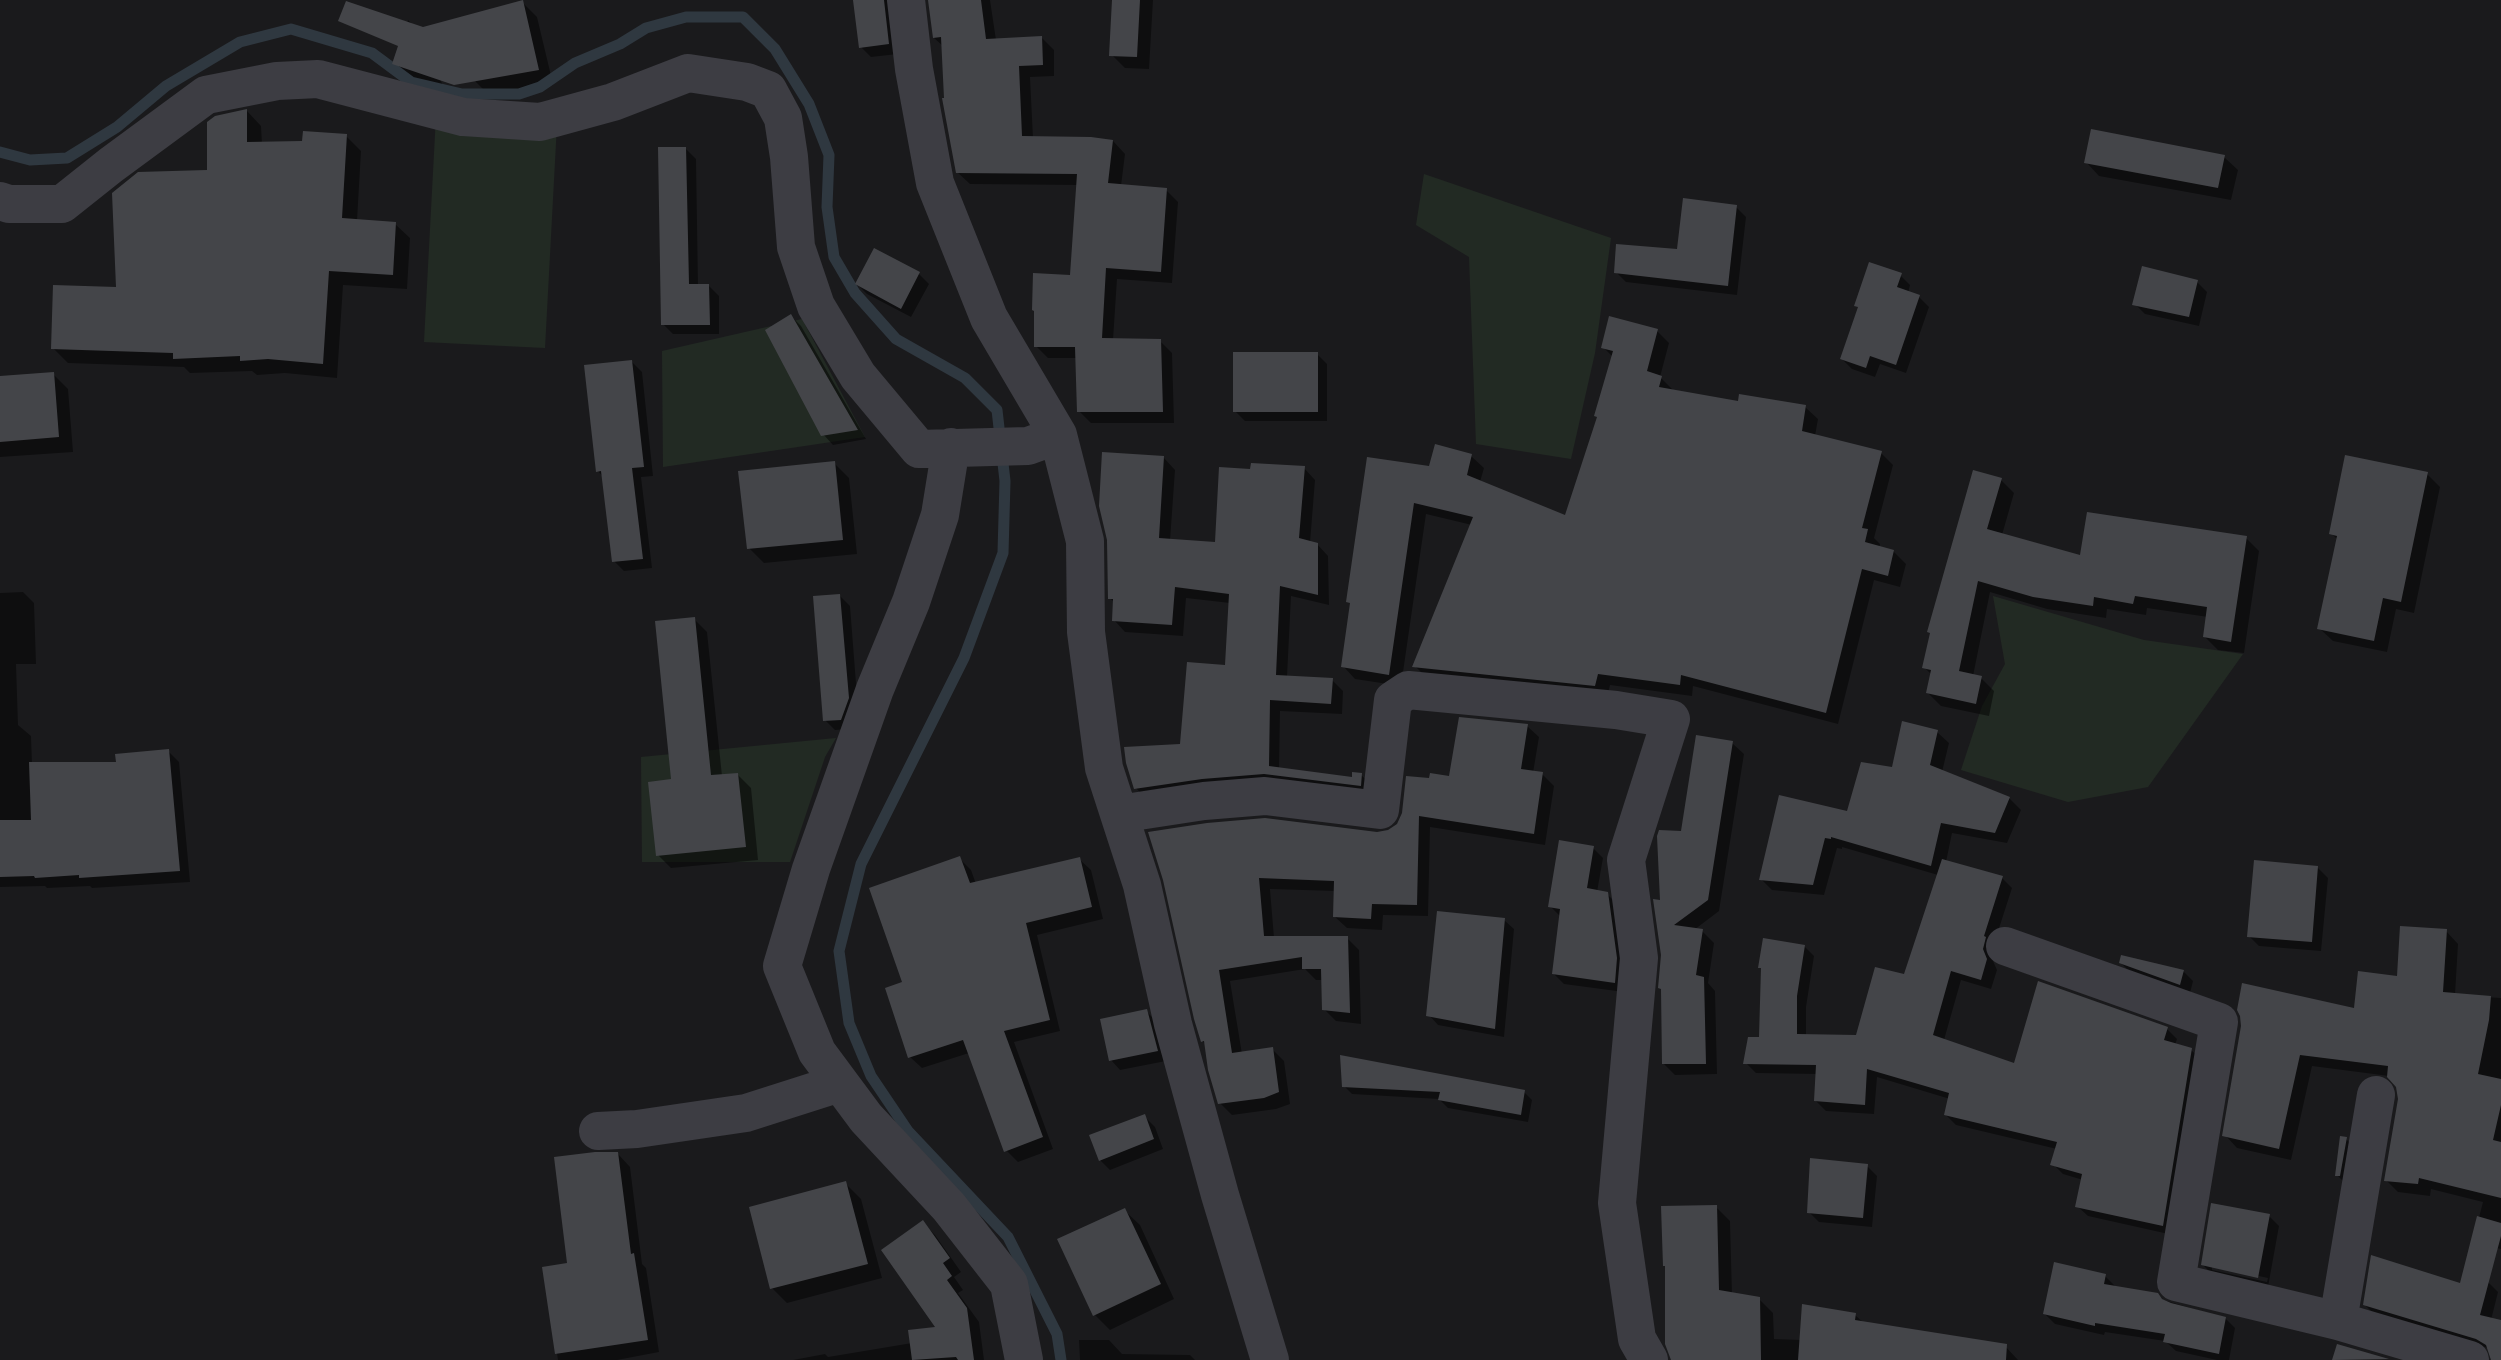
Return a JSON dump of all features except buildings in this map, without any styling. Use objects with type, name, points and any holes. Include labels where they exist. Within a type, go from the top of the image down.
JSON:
[{"type":"street","points":[[906,0],[914,69],[935,183],[1085,541],[1086,632],[1104,768],[1142,885],[1173,1024],[1270,1360]]},
{"type":"street","points":[[0,201],[9,204],[62,204],[206,95],[277,81],[318,79],[463,117],[540,122],[613,102],[688,73],[747,82],[768,90],[783,118],[796,247],[816,306],[858,376],[919,449],[1043,441]]},
{"type":"street","points":[[951,447],[940,515],[911,602],[875,689],[811,869],[782,966],[817,1052],[866,1118],[949,1207],[1009,1284],[1024,1360]]},
{"type":"street","points":[[1119,814],[1204,801],[1265,796],[1380,810],[1393,700],[1408,690],[1616,710],[1671,719],[1626,860],[1639,958],[1617,1203],[1637,1339],[1649,1360]]},
{"type":"street","points":[[2005,946],[2219,1022],[2176,1282],[2338,1321],[2470,1360]]},
{"type":"street","points":[[598,1131],[637,1129],[746,1113],[840,1083]]},
{"type":"street","points":[[2338,1321],[2376,1095]]},
{"type":"shaded area","points":[[436,116],[557,124],[545,348],[424,342]]},
{"type":"shaded area","points":[[1424,174],[1611,238],[1595,353],[1571,459],[1476,444],[1469,257],[1416,225]]},
{"type":"shaded area","points":[[802,319],[865,437],[663,467],[662,351]]},
{"type":"shaded area","points":[[1993,596],[2144,640],[2243,654],[2148,787],[2068,802],[1961,770],[1982,706],[2005,664]]},
{"type":"shaded area","points":[[836,738],[825,757],[790,862],[642,862],[641,757]]},
{"type":"waterway","points":[[0,152],[30,160],[67,158],[117,127],[166,86],[240,42],[291,29],[372,53],[411,82],[462,94],[519,94],[540,87],[575,63],[620,44],[646,28],[686,17],[743,17],[775,49],[809,104],[829,155],[827,207],[834,257],[855,293],[896,339],[965,378],[997,410],[1005,481],[1003,553],[964,658],[861,864],[839,951],[849,1023],[871,1076],[908,1131],[1008,1237],[1057,1334],[1061,1360]]}]
